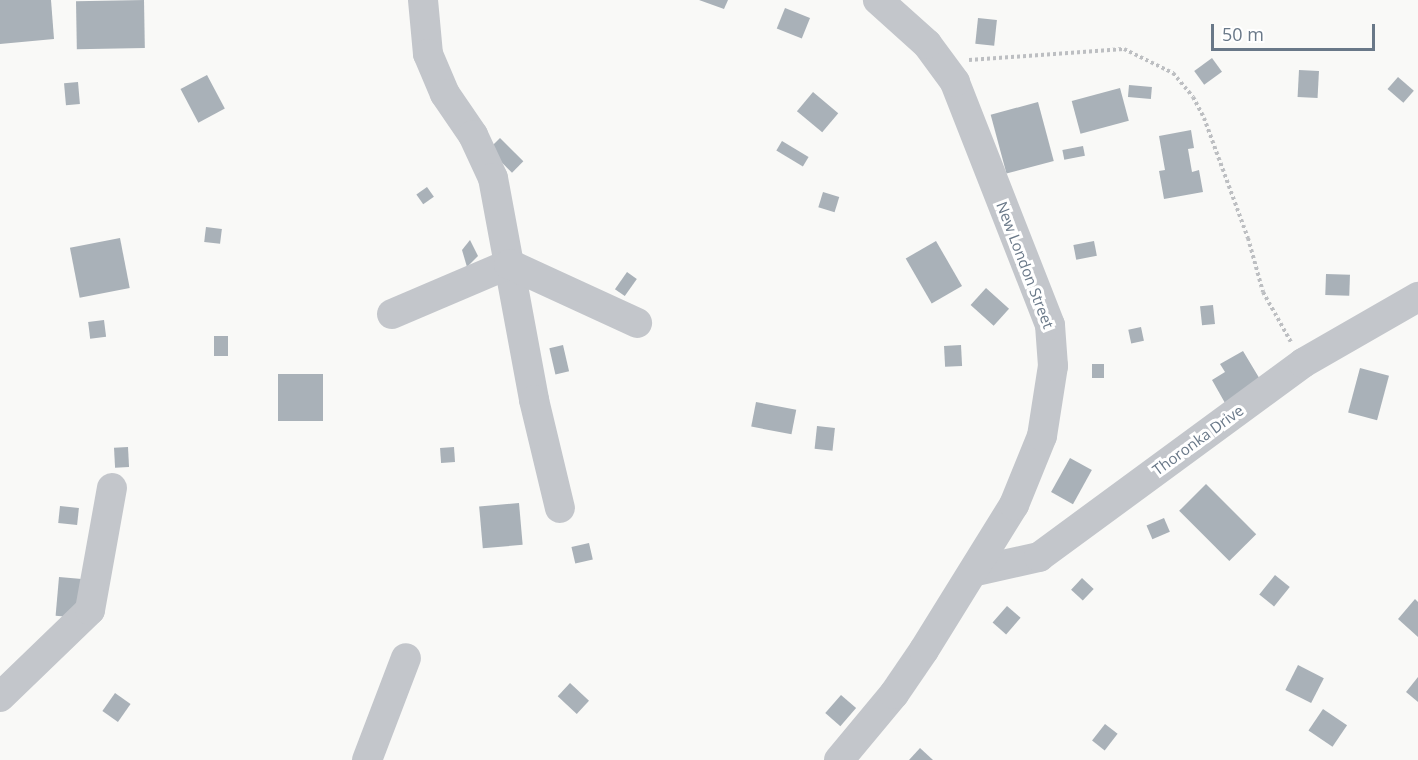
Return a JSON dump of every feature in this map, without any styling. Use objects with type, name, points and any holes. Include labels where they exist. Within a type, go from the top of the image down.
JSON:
[{"type":"street","points":[[423,0],[428,54],[445,94],[473,135],[493,178],[534,399],[560,508]]},
{"type":"street","name":"New London Street","points":[[839,760],[894,694],[976,572],[1033,463],[1052,387],[1053,348],[1050,325],[1008,224],[967,107],[940,62],[900,17],[878,0]]},
{"type":"street","points":[[392,314],[509,264],[637,322]]},
{"type":"street","name":"Thoronka Drive","points":[[976,572],[1024,564],[1047,553],[1303,363],[1418,297]]},
{"type":"street","points":[[0,698],[90,610],[112,488]]},
{"type":"street","points":[[367,760],[406,658]]},
{"type":"path","points":[[940,62],[1124,49],[1173,73],[1188,90],[1204,118],[1248,238],[1263,291],[1303,363]]},
{"type":"building","points":[[0,0],[51,0],[54,39],[0,44]]},
{"type":"building","points":[[144,0],[145,48],[77,49],[76,1]]},
{"type":"building","points":[[699,0],[728,0],[724,9]]},
{"type":"building","points":[[785,8],[810,18],[802,39],[777,28]]},
{"type":"building","points":[[978,18],[997,20],[994,46],[975,44]]},
{"type":"building","points":[[1212,58],[1222,72],[1204,85],[1194,71]]},
{"type":"building","points":[[1299,70],[1319,71],[1318,98],[1298,97]]},
{"type":"building","points":[[207,75],[225,109],[198,123],[181,89]]},
{"type":"building","points":[[1398,77],[1414,91],[1403,103],[1388,89]]},
{"type":"building","points":[[78,82],[80,104],[66,105],[64,83]]},
{"type":"building","points":[[1129,85],[1152,87],[1151,99],[1128,97]]},
{"type":"building","points":[[1120,88],[1129,121],[1081,134],[1072,101]]},
{"type":"building","points":[[813,92],[838,113],[822,132],[797,111]]},
{"type":"building","points":[[1038,102],[1054,161],[1006,174],[991,115]]},
{"type":"building","points":[[1191,130],[1194,148],[1188,149],[1192,172],[1199,170],[1203,192],[1164,199],[1159,171],[1165,170],[1159,136]]},
{"type":"building","points":[[500,138],[523,161],[512,173],[489,149]]},
{"type":"building","points":[[782,141],[809,157],[803,166],[776,150]]},
{"type":"building","points":[[1083,146],[1085,156],[1064,160],[1062,150]]},
{"type":"building","points":[[427,187],[434,197],[423,204],[416,194]]},
{"type":"building","points":[[823,192],[839,197],[835,212],[818,207]]},
{"type":"building","points":[[206,227],[222,229],[220,244],[204,242]]},
{"type":"building","points":[[120,238],[130,288],[80,298],[70,248]]},
{"type":"building","points":[[470,240],[478,256],[467,267],[462,250]]},
{"type":"building","points":[[936,241],[962,286],[932,304],[906,258]]},
{"type":"building","points":[[1094,241],[1097,256],[1076,260],[1073,245]]},
{"type":"building","points":[[627,272],[637,279],[625,296],[615,289]]},
{"type":"building","points":[[1326,274],[1350,275],[1349,296],[1325,295]]},
{"type":"building","points":[[986,288],[1009,309],[994,326],[971,305]]},
{"type":"building","points":[[1213,305],[1215,324],[1202,325],[1200,306]]},
{"type":"building","points":[[104,320],[106,337],[90,339],[88,322]]},
{"type":"building","points":[[1141,327],[1144,341],[1131,343],[1128,330]]},
{"type":"building","points":[[214,336],[228,336],[228,356],[214,356]]},
{"type":"building","points":[[563,345],[569,371],[555,374],[549,348]]},
{"type":"building","points":[[961,345],[962,366],[945,367],[944,346]]},
{"type":"building","points":[[1243,351],[1261,381],[1225,403],[1212,380],[1225,372],[1220,364]]},
{"type":"building","points":[[1092,364],[1104,364],[1104,378],[1092,378]]},
{"type":"building","points":[[1360,368],[1389,376],[1377,420],[1348,412]]},
{"type":"building","points":[[278,374],[323,374],[323,421],[278,421]]},
{"type":"building","points":[[756,402],[796,410],[791,434],[751,427]]},
{"type":"building","points":[[817,426],[835,428],[832,451],[815,449]]},
{"type":"building","points":[[128,447],[129,467],[115,468],[114,448]]},
{"type":"building","points":[[454,447],[455,462],[441,463],[440,448]]},
{"type":"building","points":[[1070,458],[1092,470],[1073,504],[1051,492]]},
{"type":"building","points":[[1206,484],[1256,534],[1229,561],[1179,511]]},
{"type":"building","points":[[519,503],[523,545],[483,548],[479,506]]},
{"type":"building","points":[[60,506],[79,508],[77,525],[58,523]]},
{"type":"building","points":[[1164,518],[1170,532],[1152,539],[1147,525]]},
{"type":"building","points":[[589,543],[593,560],[575,564],[571,547]]},
{"type":"building","points":[[1275,575],[1290,587],[1274,606],[1259,594]]},
{"type":"building","points":[[59,577],[82,579],[79,618],[56,616]]},
{"type":"building","points":[[1082,578],[1094,589],[1083,601],[1071,590]]},
{"type":"building","points":[[1415,599],[1418,602],[1418,637],[1398,619]]},
{"type":"building","points":[[1007,606],[1021,618],[1006,634],[993,623]]},
{"type":"building","points":[[1298,665],[1324,678],[1311,703],[1285,690]]},
{"type":"building","points":[[1418,677],[1418,702],[1406,692]]},
{"type":"building","points":[[570,683],[589,701],[577,714],[558,696]]},
{"type":"building","points":[[115,693],[131,704],[118,722],[102,711]]},
{"type":"building","points":[[841,695],[856,708],[840,726],[825,713]]},
{"type":"building","points":[[1323,709],[1347,725],[1333,747],[1308,731]]},
{"type":"building","points":[[1105,724],[1118,734],[1105,750],[1092,741]]},
{"type":"building","points":[[920,748],[933,760],[909,760]]}]
